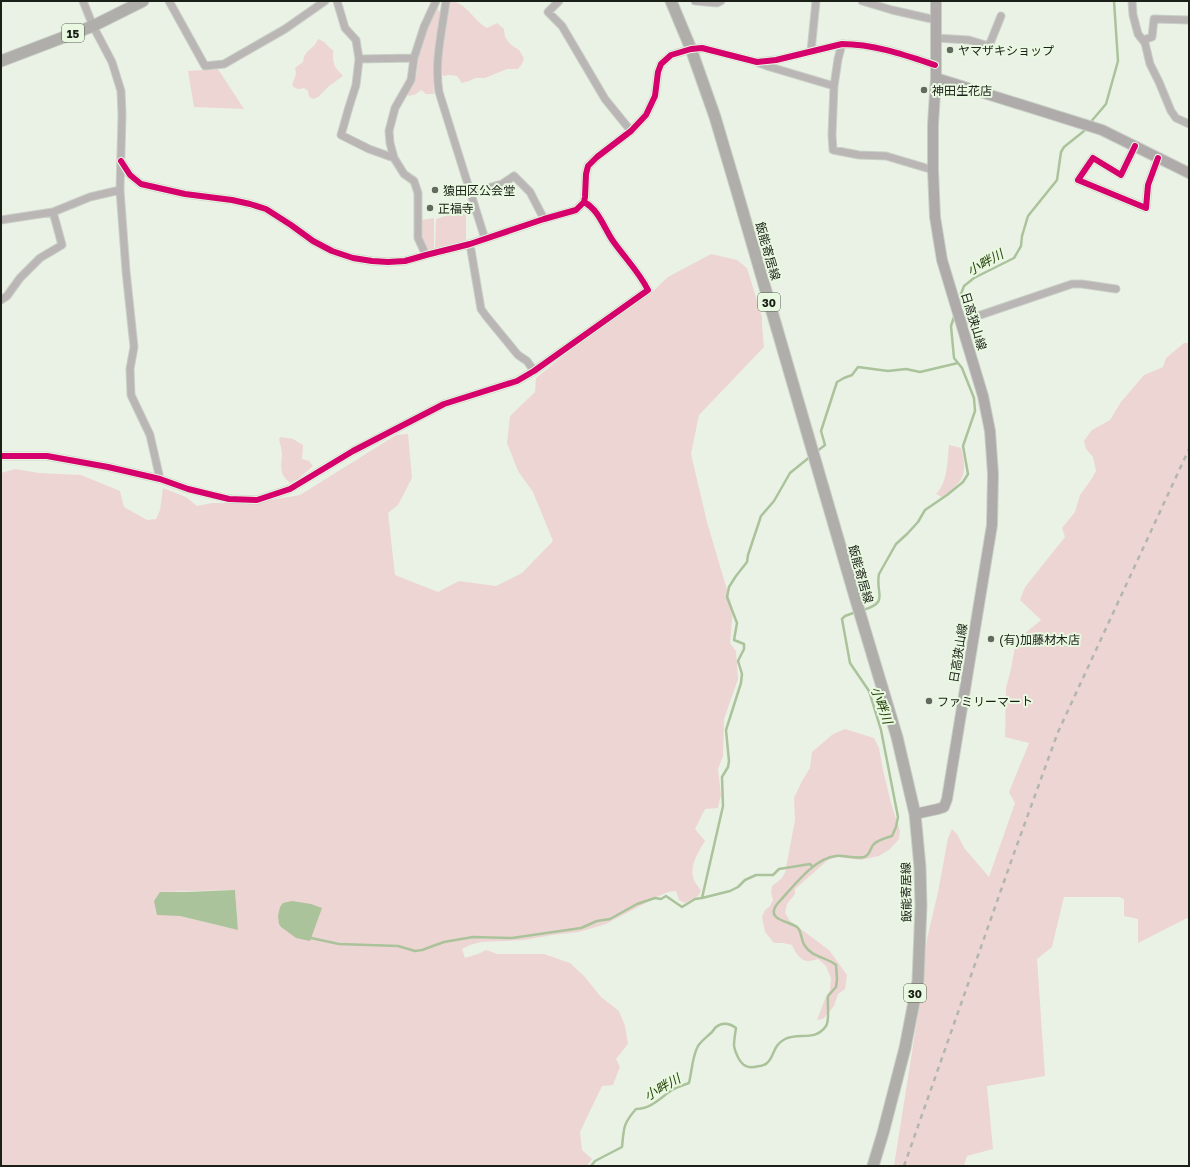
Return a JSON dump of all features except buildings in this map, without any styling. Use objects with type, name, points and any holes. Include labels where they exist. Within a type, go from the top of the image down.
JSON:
[{"type":"main road","name":"15","points":[[1,61],[93,26],[143,1]]},
{"type":"main road","name":"飯能寄居線","points":[[674,1],[715,117],[734,181],[897,737],[914,814],[920,868],[921,906],[918,981],[905,1048],[873,1166]]},
{"type":"main road","name":"日高狭山線","points":[[914,814],[938,810],[944,807],[947,799],[992,526],[993,474],[990,431],[983,396],[942,260],[935,217],[932,170],[936,78],[936,1]]},
{"type":"main road","points":[[936,78],[1102,130],[1189,173]]},
{"type":"street","points":[[83,1],[93,26],[112,62],[121,90],[122,115],[120,190],[134,346],[130,369],[130,395],[150,435],[160,479]]},
{"type":"street","points":[[169,1],[204,66],[224,64],[285,28],[325,1]]},
{"type":"street","points":[[337,1],[345,28],[356,40],[359,59],[356,85],[341,135],[394,158]]},
{"type":"street","points":[[426,255],[418,238],[418,193],[414,181],[404,174],[394,158],[390,143],[389,131],[395,108],[411,80],[414,58],[424,27],[436,1]]},
{"type":"street","points":[[446,1],[437,82],[485,239]]},
{"type":"street","points":[[559,1],[548,12],[562,26],[605,99],[631,131]]},
{"type":"street","points":[[695,1],[717,3],[721,1]]},
{"type":"street","points":[[811,51],[816,1]]},
{"type":"street","points":[[862,1],[892,10],[936,20]]},
{"type":"street","points":[[1132,1],[1133,15],[1138,34],[1145,43],[1150,64],[1171,111],[1176,118],[1189,124]]},
{"type":"street","points":[[936,38],[969,40],[989,46],[1001,16]]},
{"type":"street","points":[[1143,40],[1152,37],[1154,19],[1189,20]]},
{"type":"street","points":[[842,44],[834,86],[832,135],[834,150],[859,155],[886,156],[932,170]]},
{"type":"street","points":[[757,62],[776,60],[842,44],[853,44],[893,52],[935,65]]},
{"type":"street","points":[[121,161],[130,176],[141,184],[185,194],[242,202],[266,209],[313,241],[332,251],[353,258],[388,262],[405,261],[470,244],[544,219],[576,210],[580,207],[584,202],[585,197],[586,174],[588,166],[597,157],[631,131],[646,115],[655,96],[658,72],[661,64],[671,55],[691,49],[702,48],[757,62],[834,86]]},
{"type":"street","points":[[359,59],[414,58]]},
{"type":"street","points":[[1135,146],[1121,175],[1093,158],[1078,180],[1146,208],[1148,185],[1158,158]]},
{"type":"street","points":[[470,192],[502,184],[514,176],[530,192],[544,219]]},
{"type":"street","points":[[1,220],[53,212],[90,197],[120,190]]},
{"type":"street","points":[[1,456],[47,456],[108,467],[160,479],[188,489],[229,499],[257,500],[290,489],[353,451],[444,404],[517,381],[534,371],[648,290],[613,241],[596,212],[591,206],[584,202]]},
{"type":"street","points":[[1,300],[8,296],[20,278],[40,258],[62,245],[53,212]]},
{"type":"street","points":[[470,244],[481,309],[518,355],[527,361],[534,371]]},
{"type":"street","points":[[959,319],[1072,284],[1116,289]]},
{"type":"shaded area","points":[[450,1],[460,4],[487,28],[497,23],[504,29],[505,37],[510,44],[519,50],[524,58],[518,69],[507,69],[485,78],[475,78],[462,83],[457,76],[443,76],[441,71],[441,61]]},
{"type":"shaded area","points":[[437,8],[440,12],[440,25],[433,78],[434,94],[426,94],[421,90],[416,94],[409,96],[406,92],[414,83],[418,58],[427,29]]},
{"type":"shaded area","points":[[318,39],[323,41],[333,50],[335,67],[343,76],[314,99],[309,97],[308,91],[304,88],[297,89],[292,85],[296,74],[295,68],[303,62],[305,54],[314,46]]},
{"type":"shaded area","points":[[218,69],[244,109],[194,107],[188,71]]},
{"type":"shaded area","points":[[466,209],[466,241],[435,249],[436,219]]},
{"type":"shaded area","points":[[434,218],[434,249],[428,250],[421,238],[421,220]]},
{"type":"shaded area","points":[[711,254],[737,260],[747,268],[762,317],[764,347],[699,415],[691,454],[707,522],[733,610],[730,643],[736,651],[738,679],[724,719],[723,756],[718,769],[721,795],[718,808],[705,809],[695,829],[705,841],[696,858],[692,872],[695,883],[701,891],[698,896],[685,903],[679,900],[676,891],[668,892],[606,924],[579,932],[524,940],[481,942],[462,949],[465,958],[486,950],[498,954],[544,954],[570,963],[584,976],[601,997],[619,1011],[625,1026],[628,1044],[616,1059],[620,1067],[613,1085],[602,1086],[580,1132],[582,1150],[592,1159],[587,1166],[1,1166],[1,473],[15,469],[39,473],[81,475],[120,491],[124,507],[147,520],[156,519],[160,510],[163,488],[186,497],[197,506],[212,503],[252,503],[300,495],[396,435],[408,434],[412,478],[398,505],[388,513],[395,575],[438,592],[459,581],[496,586],[522,573],[553,541],[533,492],[518,471],[507,443],[510,416],[535,392],[536,378],[562,357],[650,294],[668,277]],"holes":[[[235,890],[238,930],[180,916],[160,892]]]},
{"type":"shaded area","points":[[1184,343],[1189,343],[1189,917],[1138,943],[1138,919],[1124,916],[1124,899],[1119,897],[1064,897],[1052,947],[1037,959],[1045,1076],[987,1086],[993,1149],[967,1156],[964,1166],[894,1166],[918,1014],[927,939],[938,892],[948,838],[952,829],[957,834],[965,849],[989,877],[1015,803],[1009,792],[1029,743],[1005,737],[1006,688],[1015,646],[1023,635],[1041,620],[1020,600],[1025,587],[1065,537],[1062,528],[1075,512],[1080,495],[1096,471],[1093,457],[1086,449],[1084,441],[1092,430],[1110,420],[1121,402],[1144,375],[1163,367],[1166,358]]},
{"type":"shaded area","points":[[281,437],[293,439],[303,445],[302,459],[309,461],[313,466],[298,479],[290,483],[282,473],[282,453],[279,439]]},
{"type":"shaded area","points":[[949,445],[961,448],[964,471],[960,482],[942,497],[936,494],[943,484],[945,477]]},
{"type":"shaded area","points":[[845,729],[874,738],[879,748],[891,803],[900,831],[899,839],[890,849],[879,856],[861,860],[837,857],[828,860],[795,889],[795,894],[787,904],[785,913],[790,921],[829,950],[847,975],[845,989],[838,994],[834,1006],[823,1019],[817,1020],[830,990],[831,978],[826,966],[818,959],[805,961],[798,955],[792,945],[774,943],[765,932],[762,917],[765,910],[770,906],[773,900],[771,892],[772,886],[780,880],[785,873],[795,820],[794,798],[810,768],[812,752],[833,734]]},
{"type":"shaded area","points":[[235,890],[238,930],[180,916],[157,915],[154,901],[160,892]]},
{"type":"shaded area","points":[[292,901],[311,904],[322,908],[310,941],[296,938],[279,924],[278,916],[280,907],[283,903]]},
{"type":"waterway","name":"小畔川","points":[[1089,124],[1106,104],[1118,61],[1114,1]]},
{"type":"waterway","name":"小畔川","points":[[958,302],[964,286],[974,278],[1014,258],[1021,246],[1022,236],[1028,216],[1057,180],[1061,152],[1064,147],[1087,128]]},
{"type":"waterway","name":"小畔川","points":[[863,610],[876,604],[879,600],[879,574],[896,544],[918,522],[925,510],[963,482],[968,474],[963,446],[975,411],[974,398],[962,368],[954,358],[951,326],[955,314]]},
{"type":"waterway","points":[[816,452],[825,445],[821,431],[837,382],[852,375],[858,367],[888,371],[906,369],[920,372],[958,363]]},
{"type":"waterway","points":[[311,938],[339,944],[398,946],[415,951],[444,942],[473,937],[512,938],[581,928],[597,921],[610,919],[637,904],[655,898],[661,899],[666,896],[682,907],[695,899],[702,898],[723,806],[722,777],[728,767],[729,761],[726,730],[741,683],[742,674],[738,661],[744,649],[744,644],[734,640],[737,623],[727,597],[729,587],[747,562],[761,516],[774,501],[790,473],[811,456]]},
{"type":"waterway","name":"小畔川","points":[[591,1166],[595,1161],[622,1147],[625,1126],[636,1109],[641,1109],[651,1105],[672,1090],[689,1083],[696,1050],[703,1040],[718,1025],[726,1024],[736,1028],[734,1046],[738,1058],[747,1067],[755,1067],[767,1063],[778,1045],[785,1039],[796,1036],[817,1034],[822,1031],[827,1024],[828,996],[836,987],[836,965],[808,950],[798,928],[776,917],[774,914],[774,909],[804,874],[820,862],[836,856],[857,858],[864,857],[869,853],[875,843],[892,836],[896,827],[898,817],[881,730],[869,691],[850,663],[842,619],[845,616],[856,612]]},
{"type":"waterway","points":[[702,898],[730,891],[738,887],[745,880],[756,875],[773,875],[779,869],[810,864],[812,866]]},
{"type":"railway","points":[[904,1166],[1058,732],[1189,449]]},
{"type":"cycle path","points":[[121,161],[130,175],[141,184],[185,194],[232,200],[266,209],[313,241],[332,251],[353,258],[388,262],[405,261],[470,244],[544,219],[576,210],[584,202],[588,166],[597,157],[631,131],[646,115],[655,96],[658,72],[661,64],[671,55],[691,49],[702,48],[757,62],[776,60],[842,44],[854,44],[878,48],[935,65]]},
{"type":"cycle path","points":[[1135,146],[1121,175],[1093,158],[1078,180],[1146,208],[1148,185],[1158,158]]},
{"type":"cycle path","points":[[1,456],[47,456],[108,467],[160,479],[188,489],[229,499],[257,500],[290,489],[353,451],[444,404],[517,381],[534,371],[648,290],[636,271],[613,241],[597,214],[584,202]]},
{"type":"place","name":"ヤマザキショップ","points":[[950,50]]},
{"type":"place","name":"神田生花店","points":[[924,90]]},
{"type":"place","name":"猿田区公会堂","points":[[435,190]]},
{"type":"place","name":"正福寺","points":[[430,208]]},
{"type":"place","name":"(有)加藤材木店","points":[[991,639]]},
{"type":"place","name":"ファミリーマート","points":[[929,701]]}]
